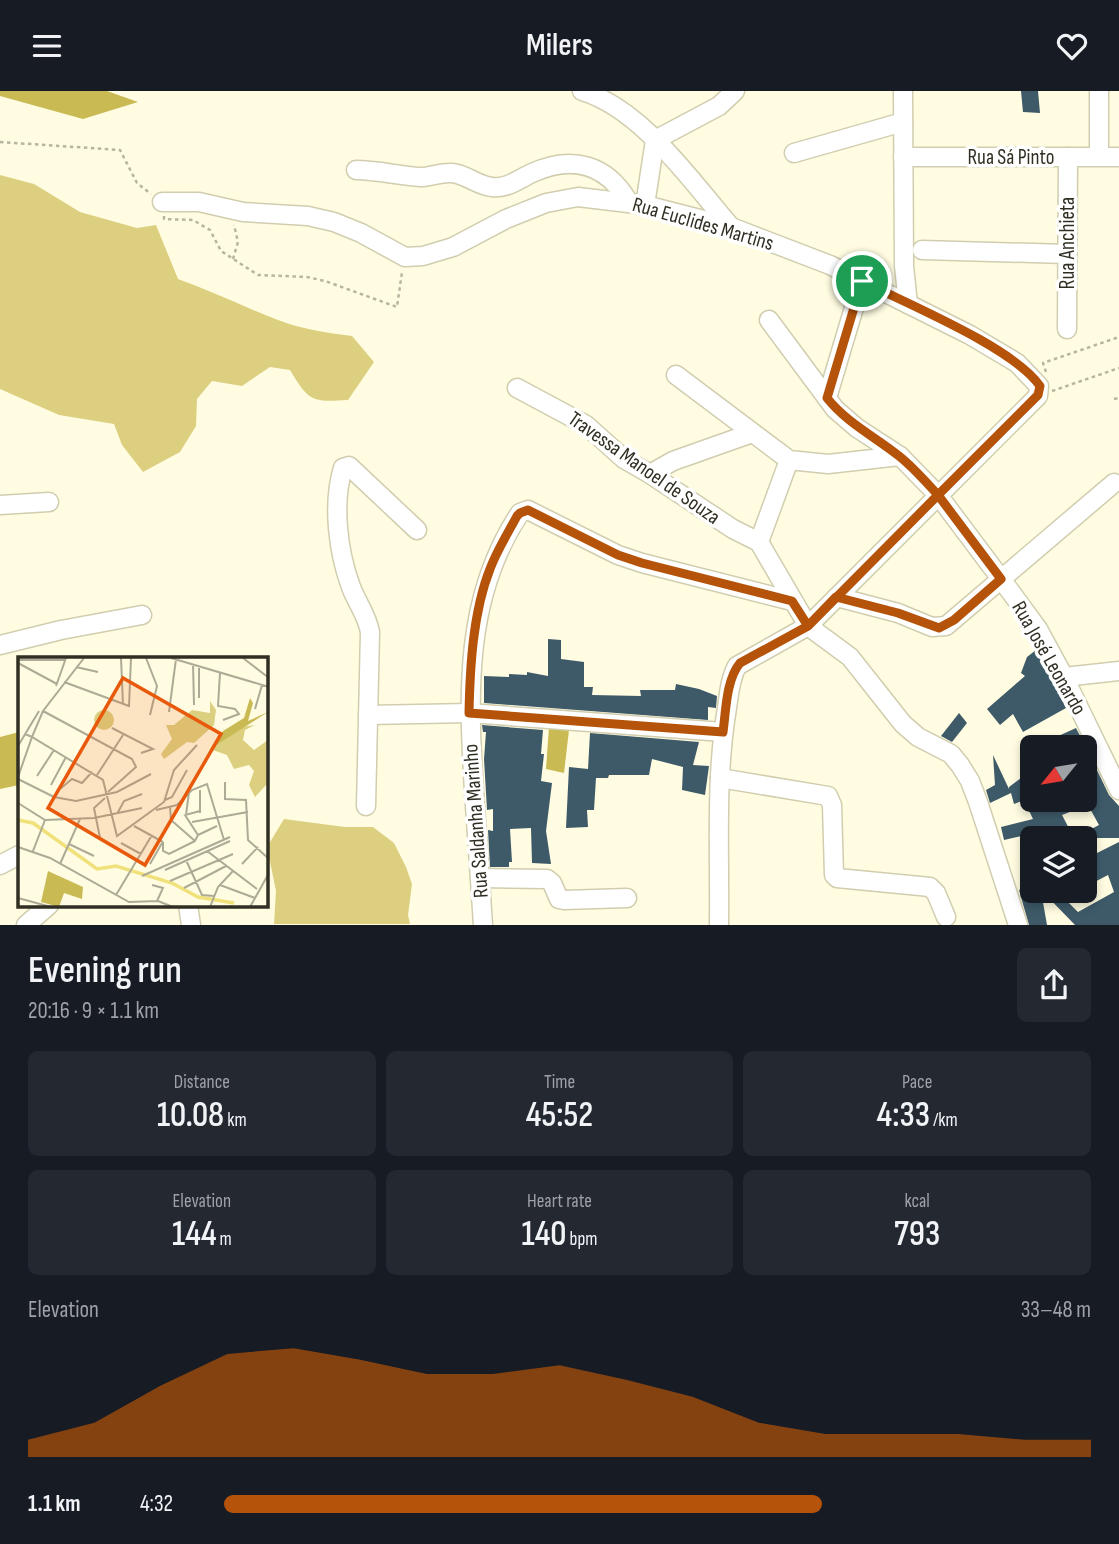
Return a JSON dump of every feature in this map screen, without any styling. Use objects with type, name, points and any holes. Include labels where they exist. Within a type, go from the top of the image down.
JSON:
[{"type":"street","points":[[582,91],[616,107],[655,141],[730,227]]},
{"type":"street","points":[[356,170],[381,170],[421,177],[454,173],[482,185],[497,188],[550,167],[587,166],[600,170],[637,203],[655,141],[719,106],[736,91]]},
{"type":"street","points":[[903,91],[904,266],[908,304]]},
{"type":"street","points":[[1099,156],[1100,91]]},
{"type":"street","points":[[794,153],[903,122]]},
{"type":"street","name":"Rua Sá Pinto","points":[[903,157],[1119,157]]},
{"type":"street","name":"Rua Anchieta","points":[[1067,329],[1068,157]]},
{"type":"street","name":"Rua Euclides Martins","points":[[405,257],[423,256],[453,247],[506,219],[546,203],[578,197],[637,203],[730,227],[830,265],[970,335],[1017,363],[1039,391]]},
{"type":"street","points":[[162,202],[199,202],[243,212],[308,216],[334,222],[361,233],[405,257]]},
{"type":"street","points":[[922,250],[1067,254]]},
{"type":"street","points":[[827,398],[862,281]]},
{"type":"street","name":"Rua José Leonardo","points":[[769,320],[835,409],[900,456],[938,495],[1001,579],[1038,629],[1119,790]]},
{"type":"street","points":[[676,375],[789,460],[828,464],[900,456]]},
{"type":"street","name":"Travessa Manoel de Souza","points":[[517,388],[586,425],[624,459],[759,543],[808,626]]},
{"type":"street","points":[[719,925],[723,732],[730,685],[737,667],[808,626],[1039,391]]},
{"type":"street","points":[[650,474],[673,461],[752,433]]},
{"type":"street","points":[[759,543],[789,460]]},
{"type":"street","points":[[366,806],[369,623],[351,587],[340,546],[338,513],[343,468],[349,466],[417,530]]},
{"type":"street","points":[[836,597],[898,613],[939,628],[954,620],[1114,483]]},
{"type":"street","points":[[0,505],[49,502]]},
{"type":"street","name":"Rua Saldanha Marinho","points":[[483,925],[469,713],[481,598],[490,568],[517,516],[528,510],[618,555],[792,601]]},
{"type":"street","points":[[0,645],[142,615]]},
{"type":"street","points":[[808,626],[850,657],[903,724],[918,737],[951,754],[960,765],[970,781],[1018,925]]},
{"type":"street","points":[[1064,677],[1119,671]]},
{"type":"street","points":[[368,715],[469,713],[723,732]]},
{"type":"street","points":[[720,778],[828,796],[832,805],[834,875],[842,879],[930,887],[936,893],[946,917]]},
{"type":"street","points":[[0,865],[18,856]]},
{"type":"street","points":[[480,878],[547,879],[552,883],[559,899],[564,900],[627,898]]},
{"type":"street","points":[[26,925],[47,907]]},
{"type":"street","points":[[188,907],[191,925]]},
{"type":"path","points":[[0,142],[120,150],[137,183],[162,202],[164,219],[193,220],[210,230],[222,251],[258,275],[307,277],[325,281],[397,307],[405,257]]},
{"type":"path","points":[[221,207],[235,227],[238,242],[233,258]]},
{"type":"path","points":[[1039,391],[1047,376],[1043,363],[1119,337]]},
{"type":"path","points":[[1039,391],[1119,368]]},
{"type":"shaded area","points":[[0,91],[107,91],[138,102],[83,119],[0,96]]},
{"type":"shaded area","points":[[0,175],[34,184],[80,212],[137,228],[156,225],[178,279],[287,323],[352,336],[374,362],[348,400],[326,401],[313,398],[302,388],[290,370],[270,367],[242,386],[212,381],[197,399],[196,426],[180,452],[143,472],[122,445],[114,424],[59,415],[0,389]]},
{"type":"shaded area","points":[[549,727],[569,730],[564,773],[546,769]]},
{"type":"shaded area","points":[[18,732],[18,785],[0,789],[0,737]]},
{"type":"shaded area","points":[[284,819],[345,827],[373,827],[394,843],[406,867],[412,884],[408,915],[410,924],[274,924],[276,891],[268,845]]},
{"type":"building","points":[[1021,91],[1038,91],[1040,113],[1023,112]]},
{"type":"building","points":[[548,639],[561,640],[561,659],[584,662],[584,687],[593,687],[592,695],[641,696],[640,690],[675,690],[676,684],[717,696],[716,708],[708,707],[708,720],[484,703],[484,676],[509,677],[509,674],[527,675],[527,672],[548,676]]},
{"type":"building","points":[[1036,650],[1066,708],[1023,732],[1013,714],[1000,725],[987,709],[1025,676],[1021,673],[1027,657]]},
{"type":"building","points":[[959,713],[967,723],[952,742],[941,736]]},
{"type":"building","points":[[482,725],[543,730],[541,781],[552,783],[546,831],[551,864],[532,863],[531,828],[510,829],[512,862],[509,862],[509,867],[490,867],[488,830],[493,831],[493,809],[487,810],[484,759],[486,732],[483,732]]},
{"type":"building","points":[[1076,728],[1080,735],[1061,735]]},
{"type":"building","points":[[590,733],[699,742],[693,765],[709,766],[705,795],[682,790],[683,767],[652,759],[649,775],[609,775],[608,778],[596,778],[594,810],[587,810],[588,827],[566,828],[569,767],[588,769]]},
{"type":"building","points":[[993,755],[1009,789],[1020,779],[1020,802],[1014,804],[1011,793],[990,803],[986,790],[995,785]]},
{"type":"building","points":[[1097,770],[1109,795],[1119,806],[1119,838],[1097,838],[1099,825],[1092,812],[1097,812]]},
{"type":"building","points":[[1030,812],[1070,812],[1062,815],[1068,826],[1020,826],[1020,836],[1004,840],[1001,827],[1033,819]]},
{"type":"building","points":[[1119,842],[1119,925],[1075,925],[1054,903],[1069,903],[1078,912],[1114,892],[1108,875],[1097,881],[1097,853]]},
{"type":"building","points":[[1023,903],[1043,903],[1047,925],[1029,925]]},
{"type":"route","points":[[862,281],[827,398],[835,409],[858,428],[900,456],[938,495],[808,626],[740,663],[730,685],[723,732],[469,713],[481,598],[490,568],[517,516],[524,510],[618,555],[792,601],[808,626],[836,597],[898,613],[939,628],[954,620],[1001,579],[938,495],[1038,395],[1040,386],[1017,363],[970,335],[862,281]]}]
